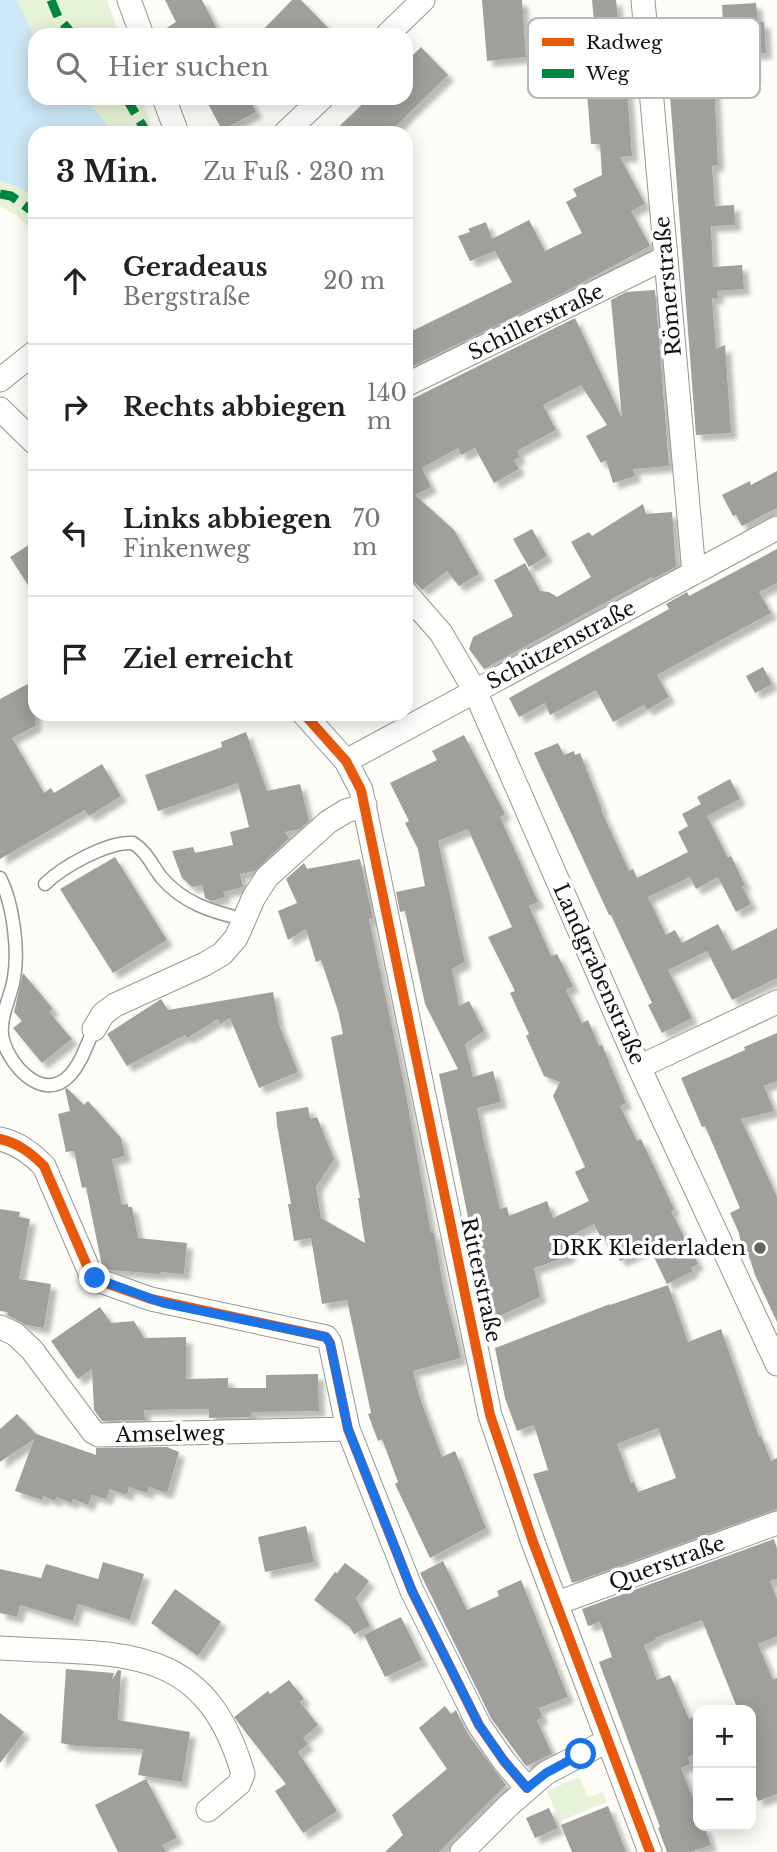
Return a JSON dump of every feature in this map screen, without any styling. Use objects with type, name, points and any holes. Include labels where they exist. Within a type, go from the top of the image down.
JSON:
[{"type":"street","points":[[129,0],[139,28]]},
{"type":"street","points":[[394,28],[423,0]]},
{"type":"street","name":"Römerstraße","points":[[643,0],[645,18]]},
{"type":"street","name":"Römerstraße","points":[[651,98],[694,573]]},
{"type":"street","points":[[167,105],[174,126]]},
{"type":"street","points":[[292,126],[315,105]]},
{"type":"street","name":"Schillerstraße","points":[[413,382],[665,258]]},
{"type":"street","points":[[0,380],[28,358]]},
{"type":"street","points":[[0,409],[28,436]]},
{"type":"street","name":"Schützenstraße","points":[[346,761],[777,528]]},
{"type":"street","name":"Landgrabenstraße","points":[[413,601],[441,633],[475,691],[639,1067],[777,1364]]},
{"type":"street","name":"Ritterstraße","points":[[310,721],[346,761],[355,776],[365,805],[490,1415],[520,1505],[650,1852]]},
{"type":"street","points":[[94,1029],[103,1014],[115,1005],[222,954],[236,938],[259,887],[277,868],[328,822],[346,811],[365,805]]},
{"type":"street","points":[[639,1067],[777,1002]]},
{"type":"street","points":[[0,1139],[13,1142],[32,1154],[44,1166],[88,1268],[95,1278],[163,1303],[326,1337],[330,1343],[348,1429],[432,1636],[479,1725],[527,1788]]},
{"type":"street","name":"Amselweg","points":[[0,1327],[24,1340],[93,1432],[99,1435],[348,1429]]},
{"type":"street","name":"Querstraße","points":[[557,1603],[777,1523]]},
{"type":"street","points":[[0,1648],[128,1657],[166,1668],[184,1677],[214,1707],[243,1774],[239,1784],[208,1810]]},
{"type":"street","points":[[462,1852],[546,1773],[607,1741]]},
{"type":"lane","points":[[45,884],[96,851],[115,844],[133,843],[145,853],[163,878],[186,899],[201,908],[243,919]]},
{"type":"lane","points":[[0,878],[10,903],[15,966],[2,1016],[2,1035],[13,1061],[34,1082],[43,1085],[59,1083],[71,1074],[94,1029]]},
{"type":"green space","points":[[17,0],[107,0],[117,28],[30,28]]},
{"type":"green space","points":[[90,105],[144,105],[152,126],[109,126]]},
{"type":"green space","points":[[0,181],[28,193],[28,226],[17,216],[0,206]]},
{"type":"green space","points":[[579,1777],[588,1797],[603,1792],[607,1802],[560,1821],[547,1791]]},
{"type":"water","points":[[0,0],[17,0],[30,28],[28,28],[28,105],[90,105],[109,126],[28,126],[28,193],[0,181]]},
{"type":"building","points":[[165,0],[202,0],[216,28],[167,28],[176,22]]},
{"type":"building","points":[[292,0],[301,0],[328,28],[265,28]]},
{"type":"building","points":[[482,0],[522,0],[526,57],[487,61]]},
{"type":"building","points":[[592,0],[616,0],[618,18],[594,18]]},
{"type":"building","points":[[756,3],[758,18],[723,18],[722,5]]},
{"type":"building","points":[[760,22],[764,22],[766,53],[760,53]]},
{"type":"building","points":[[421,47],[448,75],[396,126],[339,126],[362,105],[413,105],[413,55]]},
{"type":"building","points":[[587,98],[628,98],[632,156],[620,157],[645,204],[631,211],[650,246],[563,293],[413,366],[413,331],[512,282],[495,251],[470,261],[458,236],[486,222],[492,239],[529,220],[545,251],[582,233],[566,202],[577,196],[573,189],[602,175],[600,144],[591,144]]},
{"type":"building","points":[[670,98],[715,98],[718,165],[712,166],[715,206],[734,205],[735,225],[711,226],[713,267],[742,265],[744,289],[717,291],[718,298],[712,298],[716,349],[725,345],[731,433],[696,435]]},
{"type":"building","points":[[209,105],[252,105],[256,112],[230,126],[220,126]]},
{"type":"building","points":[[655,290],[669,466],[633,469],[635,476],[613,483],[606,460],[601,463],[586,436],[607,425],[581,385],[543,405],[556,430],[517,451],[520,457],[514,460],[519,469],[494,483],[475,448],[461,455],[458,448],[422,468],[431,487],[415,495],[454,530],[479,574],[459,586],[447,571],[422,590],[413,582],[413,399],[575,318],[622,418],[611,300],[626,292]]},
{"type":"building","points":[[777,471],[777,508],[742,526],[736,515],[733,516],[722,495],[750,481],[751,485]]},
{"type":"building","points":[[643,504],[646,514],[672,512],[676,567],[653,579],[652,577],[484,669],[469,649],[473,637],[513,616],[494,580],[525,563],[540,591],[557,597],[591,577],[571,542],[589,532],[592,536]]},
{"type":"building","points":[[532,529],[547,556],[529,567],[513,539]]},
{"type":"building","points":[[28,545],[28,585],[10,557]]},
{"type":"building","points":[[777,549],[777,583],[759,592],[771,613],[657,675],[669,697],[647,710],[644,705],[613,722],[596,690],[550,715],[545,703],[519,717],[509,698],[669,609],[666,604],[687,592],[689,596]]},
{"type":"building","points":[[763,667],[772,684],[755,693],[746,676]]},
{"type":"building","points":[[28,684],[28,721],[35,721],[35,726],[12,738],[44,793],[51,788],[54,793],[102,764],[121,796],[89,816],[85,810],[0,859],[0,699]]},
{"type":"building","points":[[246,732],[267,791],[300,784],[309,821],[300,829],[285,832],[289,838],[255,871],[240,874],[243,887],[223,892],[225,897],[211,901],[205,898],[202,885],[192,887],[182,878],[172,851],[193,847],[195,853],[233,845],[230,832],[249,827],[238,783],[158,811],[145,775],[222,747],[221,742]]},
{"type":"building","points":[[464,735],[505,814],[500,817],[538,902],[529,906],[551,956],[557,954],[573,986],[566,990],[582,1023],[588,1020],[599,1046],[602,1045],[626,1103],[620,1106],[637,1141],[641,1139],[674,1209],[671,1211],[698,1264],[691,1268],[693,1271],[667,1284],[649,1247],[620,1261],[610,1239],[603,1242],[594,1224],[564,1239],[570,1256],[534,1268],[540,1297],[489,1321],[439,1074],[458,1069],[425,1004],[405,911],[400,912],[396,892],[425,886],[418,849],[405,823],[409,821],[390,783],[437,760],[432,751]],"holes":[[[468,829],[512,927],[488,937],[515,991],[510,993],[544,1076],[560,1082],[553,1096],[585,1167],[575,1172],[589,1201],[553,1218],[547,1201],[509,1216],[507,1207],[500,1209],[477,1108],[501,1102],[493,1071],[473,1077],[465,1044],[484,1031],[469,1001],[459,1006],[452,969],[465,962],[438,841]]]},
{"type":"building","points":[[558,743],[564,755],[574,751],[575,755],[580,753],[601,810],[629,871],[633,869],[637,878],[688,852],[678,832],[688,826],[682,814],[701,804],[697,797],[730,779],[740,799],[707,816],[728,858],[731,856],[751,904],[736,912],[718,877],[696,889],[690,877],[648,897],[666,935],[675,930],[682,943],[718,924],[732,951],[777,928],[777,978],[732,1000],[707,951],[668,970],[692,1018],[662,1033],[648,1005],[652,1003],[534,753]]},
{"type":"building","points":[[115,857],[167,940],[113,973],[60,889]]},
{"type":"building","points":[[360,859],[373,918],[369,919],[404,1084],[431,1233],[434,1233],[444,1290],[461,1358],[413,1371],[419,1396],[442,1457],[455,1451],[486,1528],[430,1558],[395,1484],[398,1482],[382,1439],[378,1441],[368,1414],[371,1413],[347,1300],[322,1304],[311,1238],[294,1241],[288,1204],[291,1204],[277,1125],[276,1112],[308,1107],[310,1119],[317,1117],[334,1159],[316,1187],[321,1218],[365,1243],[360,1198],[331,1037],[343,1034],[338,1011],[321,960],[316,962],[306,929],[288,940],[278,911],[297,903],[286,879],[304,863],[307,869]]},
{"type":"building","points":[[23,973],[53,1009],[49,1012],[72,1039],[42,1063],[13,1028],[22,1021],[14,1012]]},
{"type":"building","points":[[273,992],[279,1025],[298,1072],[259,1088],[230,1018],[220,1024],[218,1019],[187,1038],[185,1035],[127,1066],[107,1034],[161,999],[168,1010]]},
{"type":"building","points":[[777,1033],[777,1081],[764,1086],[774,1111],[741,1119],[777,1197],[777,1322],[750,1259],[741,1245],[730,1213],[740,1208],[681,1078]]},
{"type":"building","points":[[65,1089],[84,1105],[88,1101],[121,1138],[125,1156],[112,1159],[122,1205],[128,1204],[128,1207],[132,1207],[138,1238],[187,1243],[184,1274],[110,1270],[102,1266],[86,1187],[82,1188],[74,1151],[66,1152],[58,1114],[70,1111]]},
{"type":"building","points":[[0,1209],[20,1212],[19,1217],[30,1219],[19,1279],[51,1284],[44,1328],[26,1325],[7,1315],[8,1312],[0,1311]]},
{"type":"building","points":[[668,1285],[688,1342],[721,1329],[759,1437],[761,1436],[771,1461],[777,1458],[777,1509],[572,1583],[533,1474],[548,1470],[534,1425],[517,1431],[505,1398],[495,1348]],"holes":[[[658,1428],[676,1478],[638,1492],[634,1482],[631,1483],[617,1444]]]},
{"type":"building","points":[[100,1307],[111,1323],[134,1321],[144,1338],[186,1337],[186,1379],[228,1378],[228,1388],[266,1388],[266,1375],[318,1374],[319,1411],[251,1412],[251,1417],[209,1418],[209,1409],[144,1410],[145,1420],[102,1421],[94,1410],[92,1369],[78,1379],[51,1341]]},
{"type":"building","points":[[17,1414],[36,1434],[96,1455],[96,1448],[167,1447],[179,1452],[167,1493],[149,1487],[147,1493],[129,1487],[127,1495],[110,1489],[106,1499],[92,1495],[88,1505],[73,1499],[72,1503],[56,1497],[55,1501],[43,1496],[42,1500],[15,1491],[34,1439],[0,1462],[0,1429]]},
{"type":"building","points":[[306,1526],[314,1562],[265,1572],[258,1537]]},
{"type":"building","points":[[774,1539],[777,1549],[777,1579],[770,1581],[777,1599],[777,1636],[758,1644],[773,1680],[777,1678],[777,1794],[758,1801],[756,1705],[736,1705],[702,1620],[644,1645],[657,1680],[670,1675],[689,1719],[693,1717],[693,1755],[688,1757],[690,1764],[681,1768],[693,1799],[693,1831],[706,1831],[711,1845],[690,1852],[667,1852],[599,1662],[612,1657],[600,1622],[588,1626],[582,1609]]},
{"type":"building","points":[[443,1561],[467,1610],[499,1596],[497,1591],[521,1580],[568,1697],[539,1708],[542,1718],[537,1720],[552,1754],[526,1766],[491,1718],[420,1573]]},
{"type":"building","points":[[103,1562],[144,1574],[130,1620],[78,1604],[73,1621],[20,1605],[17,1617],[0,1613],[0,1569],[41,1578],[46,1564],[98,1579]]},
{"type":"building","points":[[345,1563],[369,1581],[356,1598],[370,1626],[354,1634],[350,1627],[314,1600]]},
{"type":"building","points":[[175,1589],[221,1622],[198,1656],[151,1623]]},
{"type":"building","points":[[401,1617],[422,1660],[385,1677],[364,1635]]},
{"type":"building","points":[[66,1669],[114,1673],[112,1680],[118,1670],[121,1671],[118,1720],[190,1732],[182,1782],[138,1775],[143,1749],[61,1743]]},
{"type":"building","points":[[289,1680],[304,1699],[300,1702],[318,1725],[303,1738],[308,1744],[298,1752],[337,1811],[303,1833],[275,1791],[286,1784],[234,1717],[268,1691],[270,1694]]},
{"type":"building","points":[[445,1706],[451,1714],[456,1710],[467,1733],[506,1785],[439,1852],[385,1852],[403,1835],[392,1815],[447,1769],[419,1728]]},
{"type":"building","points":[[0,1713],[24,1732],[0,1763]]},
{"type":"building","points":[[146,1779],[177,1838],[162,1845],[166,1852],[118,1852],[95,1805]]},
{"type":"building","points":[[608,1806],[626,1852],[572,1852],[561,1825]]},
{"type":"building","points":[[549,1808],[558,1828],[535,1838],[526,1818]]},
{"type":"marked path","points":[[51,0],[58,17],[67,28]]},
{"type":"marked path","points":[[130,105],[143,126]]},
{"type":"marked path","points":[[0,194],[11,196],[28,208]]},
{"type":"cycle path","points":[[310,721],[346,761],[361,790],[490,1415],[533,1542],[650,1852]]},
{"type":"cycle path","points":[[0,1139],[24,1149],[44,1166],[91,1275],[100,1281],[151,1299],[326,1337],[330,1343],[348,1429],[412,1591],[479,1725],[527,1788]]},
{"type":"place","name":"DRK Kleiderladen","points":[[760,1248]]},
{"type":"route","points":[[95,1278],[163,1303],[326,1337],[330,1343],[348,1429],[389,1535],[432,1636],[479,1725],[527,1788],[546,1773],[581,1754]]}]
